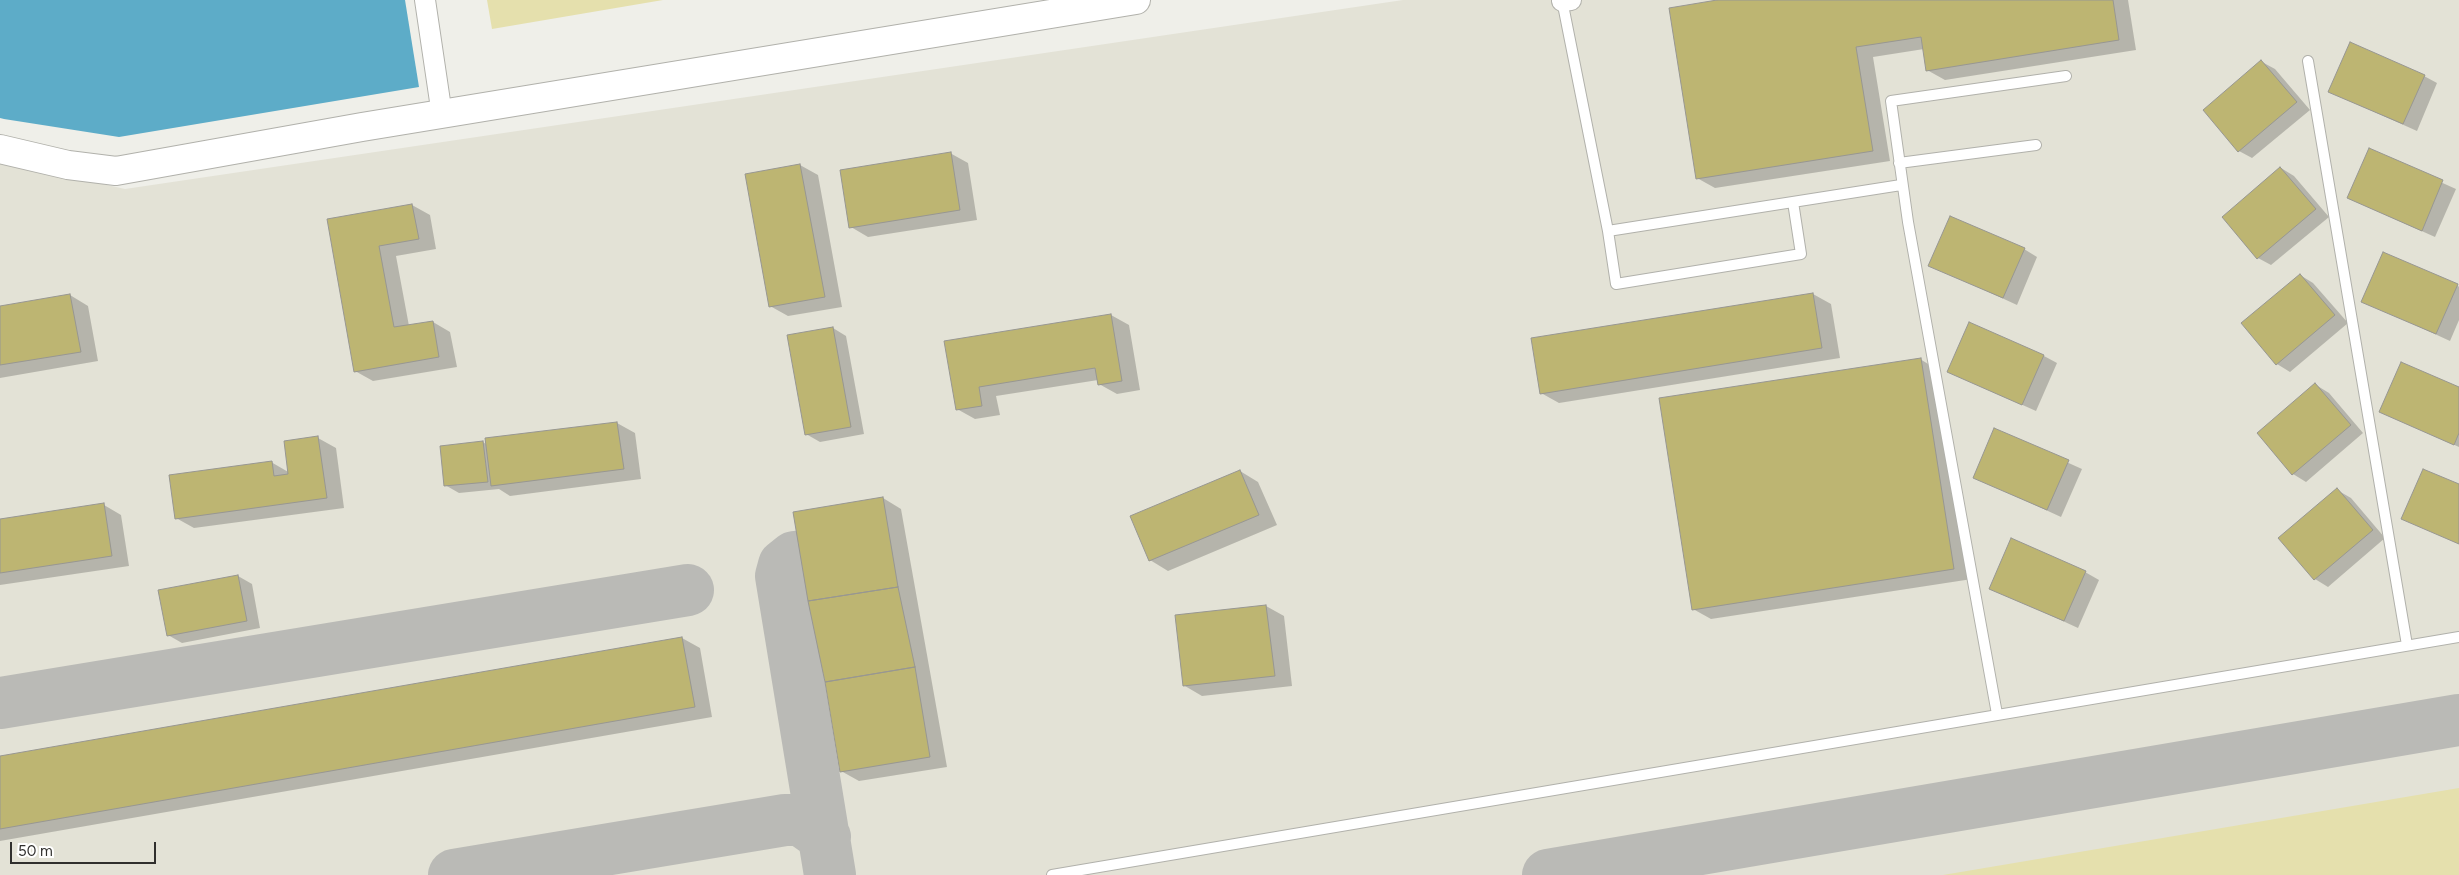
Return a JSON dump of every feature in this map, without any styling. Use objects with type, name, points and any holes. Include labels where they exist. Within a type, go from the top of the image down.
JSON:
[{"type":"street","points":[[425,0],[442,115]]},
{"type":"street","points":[[0,149],[68,165],[116,170],[1136,0]]},
{"type":"lane","points":[[1565,0],[1616,284],[1801,254],[1793,202]]},
{"type":"lane","points":[[2308,60],[2407,645]]},
{"type":"lane","points":[[1997,714],[1902,185],[1891,101],[2066,76]]},
{"type":"lane","points":[[1899,164],[2036,144]]},
{"type":"lane","points":[[1608,231],[1902,185]]},
{"type":"lane","points":[[1052,875],[2459,636]]},
{"type":"shaded area","points":[[487,0],[663,0],[492,29]]},
{"type":"shaded area","points":[[1403,0],[2459,0],[2459,875],[0,875],[0,161],[125,189]]},
{"type":"shaded area","points":[[2459,788],[2459,875],[1943,875]]},
{"type":"water","points":[[0,0],[405,0],[419,87],[119,137],[4,119],[0,118]]},
{"type":"building","points":[[1717,0],[2113,0],[2119,40],[1926,71],[1921,37],[1856,47],[1873,151],[1696,179],[1669,8]]},
{"type":"building","points":[[2350,42],[2425,75],[2403,124],[2328,92]]},
{"type":"building","points":[[2261,60],[2297,102],[2238,152],[2203,110]]},
{"type":"building","points":[[2369,148],[2443,180],[2422,231],[2347,198]]},
{"type":"building","points":[[951,152],[960,210],[849,228],[840,170]]},
{"type":"building","points":[[800,164],[825,297],[769,307],[745,174]]},
{"type":"building","points":[[2280,167],[2316,209],[2257,259],[2222,217]]},
{"type":"building","points":[[412,204],[419,239],[379,246],[394,327],[433,321],[439,357],[354,372],[327,219]]},
{"type":"building","points":[[1950,216],[2025,248],[2003,298],[1928,266]]},
{"type":"building","points":[[2383,252],[2458,284],[2436,334],[2361,302]]},
{"type":"building","points":[[2300,274],[2335,315],[2276,365],[2241,323]]},
{"type":"building","points":[[1813,293],[1822,348],[1540,394],[1531,338]]},
{"type":"building","points":[[70,294],[81,352],[0,365],[0,306]]},
{"type":"building","points":[[1111,314],[1122,381],[1098,385],[1095,368],[979,387],[982,406],[956,410],[944,341]]},
{"type":"building","points":[[1969,322],[2044,355],[2022,405],[1947,372]]},
{"type":"building","points":[[833,327],[851,427],[805,435],[787,335]]},
{"type":"building","points":[[1921,358],[1954,569],[1692,610],[1659,398]]},
{"type":"building","points":[[2401,362],[2459,387],[2459,433],[2454,445],[2379,412]]},
{"type":"building","points":[[2315,383],[2351,425],[2292,475],[2257,433]]},
{"type":"building","points":[[617,422],[624,469],[491,486],[485,438]]},
{"type":"building","points":[[1994,428],[2069,460],[2047,510],[1973,478]]},
{"type":"building","points":[[318,436],[327,498],[175,519],[169,475],[272,461],[274,476],[288,474],[284,441]]},
{"type":"building","points":[[483,441],[488,482],[444,486],[440,446]]},
{"type":"building","points":[[2423,469],[2459,484],[2459,544],[2401,519]]},
{"type":"building","points":[[1240,470],[1259,515],[1149,561],[1130,516]]},
{"type":"building","points":[[2337,488],[2373,530],[2314,580],[2278,538]]},
{"type":"building","points":[[883,497],[898,587],[808,601],[793,512]]},
{"type":"building","points":[[104,503],[112,556],[0,573],[0,519]]},
{"type":"building","points":[[2011,538],[2086,571],[2064,621],[1989,589]]},
{"type":"building","points":[[238,575],[247,621],[167,636],[158,590]]},
{"type":"building","points":[[898,587],[915,667],[825,682],[808,601]]},
{"type":"building","points":[[1266,605],[1275,676],[1183,686],[1175,615]]},
{"type":"building","points":[[682,637],[695,707],[0,829],[0,756]]},
{"type":"building","points":[[915,667],[930,757],[840,772],[825,682]]},
{"type":"taxiway","points":[[803,556],[794,557],[784,565],[781,576],[830,875]]},
{"type":"taxiway","points":[[0,703],[688,590]]},
{"type":"taxiway","points":[[1548,875],[2459,720]]},
{"type":"taxiway","points":[[454,875],[785,820],[801,820],[825,837]]}]
